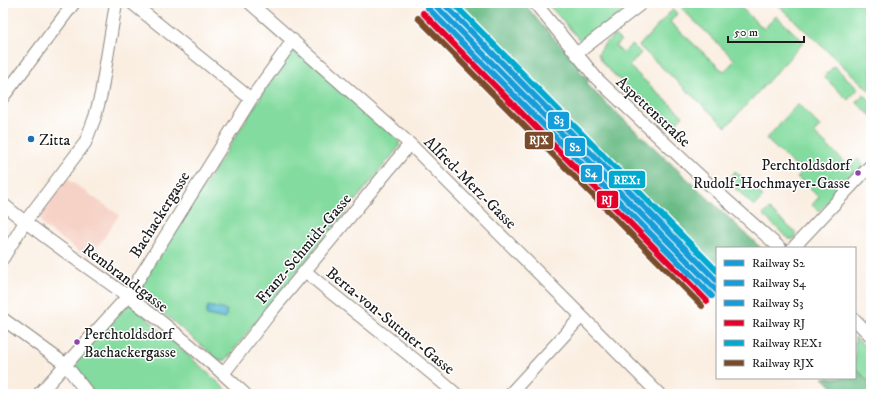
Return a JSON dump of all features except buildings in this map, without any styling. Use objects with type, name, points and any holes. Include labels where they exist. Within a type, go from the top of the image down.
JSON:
[{"type":"street","points":[[3,97],[74,3]]},
{"type":"street","points":[[3,258],[25,222],[85,143],[96,117],[116,3]]},
{"type":"street","points":[[132,3],[251,99]]},
{"type":"street","name":"Alfred-Merz-Gasse","points":[[250,3],[410,144],[659,394]]},
{"type":"street","name":"Aspettenstraße","points":[[535,3],[597,79],[715,190],[779,247]]},
{"type":"street","points":[[576,54],[642,3]]},
{"type":"street","name":"Bachackergasse","points":[[39,394],[128,296],[251,99],[293,40]]},
{"type":"street","name":"Franz-Schmidt-Gasse","points":[[223,374],[305,271],[410,144]]},
{"type":"street","points":[[794,247],[871,165]]},
{"type":"street","name":"Rembrandtgasse","points":[[3,204],[25,222],[128,296],[223,374],[245,394]]},
{"type":"street","name":"Berta-von-Suttner-Gasse","points":[[305,271],[456,394]]},
{"type":"street","points":[[510,394],[581,317]]},
{"type":"street","points":[[3,319],[65,364],[88,394]]},
{"type":"street","points":[[856,321],[871,336]]},
{"type":"shaded area","points":[[66,178],[119,215],[90,259],[43,226],[39,217]]},
{"type":"green space","points":[[449,3],[524,3],[540,23],[581,67],[579,70],[588,79],[587,85],[760,247],[716,247],[716,272]]},
{"type":"green space","points":[[547,3],[633,3],[585,42],[580,40]]},
{"type":"green space","points":[[684,3],[736,3],[764,29],[776,16],[804,42],[726,127],[639,46],[673,9],[677,14],[670,22],[724,72],[735,60],[682,9]]},
{"type":"green space","points":[[776,3],[871,3],[871,92],[779,6]]},
{"type":"green space","points":[[615,35],[621,41],[615,46],[623,53],[632,44],[641,53],[629,66],[683,116],[671,128],[605,66],[598,54],[605,43]]},
{"type":"green space","points":[[299,50],[399,140],[399,147],[226,360],[219,360],[142,297],[139,288],[290,51]]},
{"type":"green space","points":[[834,66],[858,89],[848,100],[824,77]]},
{"type":"green space","points":[[864,94],[871,101],[871,116],[856,102]]},
{"type":"green space","points":[[798,104],[820,126],[814,133],[850,167],[858,159],[864,165],[819,211],[812,205],[819,197],[797,177],[802,172],[766,139]]},
{"type":"green space","points":[[735,171],[763,197],[754,206],[727,181]]},
{"type":"green space","points":[[769,209],[797,234],[794,239],[789,239],[763,215]]},
{"type":"green space","points":[[130,303],[231,394],[96,394],[84,380],[74,362]]},
{"type":"green space","points":[[856,338],[871,352],[871,384],[856,368]]},
{"type":"green space","points":[[856,368],[871,385],[871,394],[840,394],[824,379],[856,379]]},
{"type":"water","points":[[208,306],[227,310],[225,319],[206,315]]},
{"type":"rail line","name":"S2","points":[[433,3],[716,290]]},
{"type":"rail line","name":"S3","points":[[443,3],[716,280]]},
{"type":"rail line","name":"REX1","points":[[453,3],[716,270]]},
{"type":"rail line","name":"S4","points":[[428,8],[712,296]]},
{"type":"rail line","name":"RJ","points":[[423,13],[707,301]]},
{"type":"rail line","name":"RJX","points":[[418,18],[702,306]]},
{"type":"place","name":"Zitta","points":[[31,139]]},
{"type":"place","name":"Perchtoldsdorf Rudolf-Hochmayer-Gasse","points":[[858,173]]},
{"type":"place","name":"Perchtoldsdorf Bachackergasse","points":[[77,342]]}]
